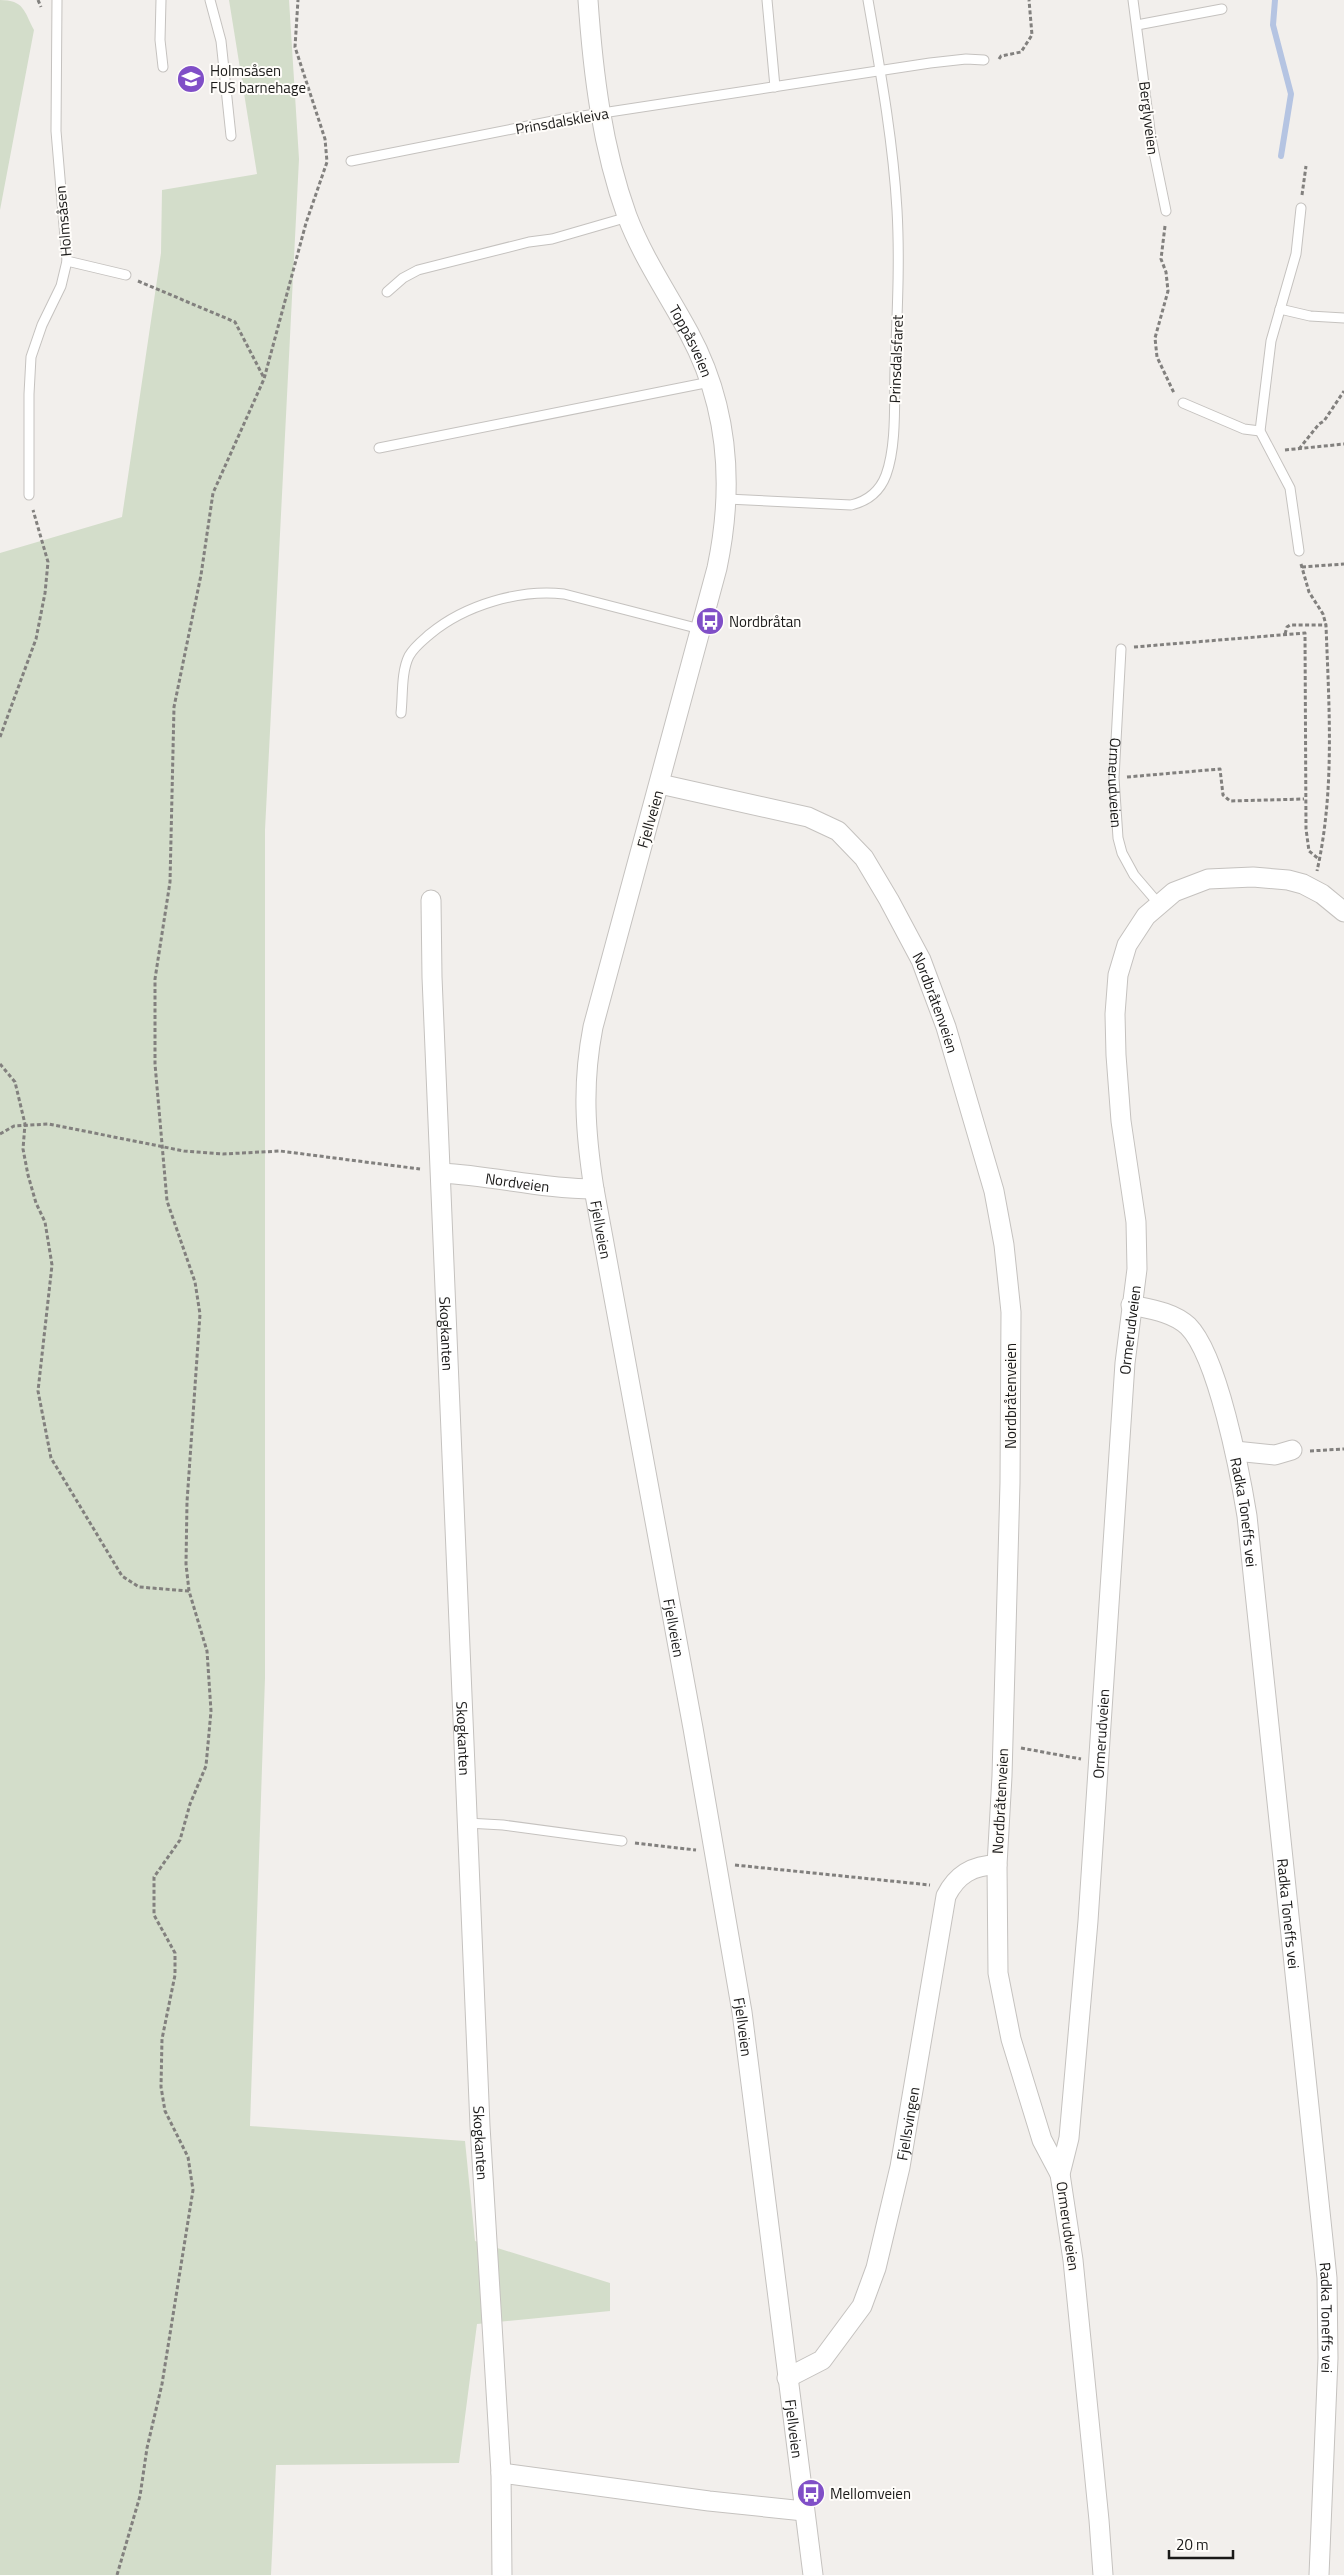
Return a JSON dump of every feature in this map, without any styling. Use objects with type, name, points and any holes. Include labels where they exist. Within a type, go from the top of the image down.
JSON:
[{"type":"street","name":"Toppåsveien","points":[[588,0],[595,80],[607,148],[628,217],[648,262],[690,334],[720,408],[724,435],[727,499],[725,531],[718,568],[684,691]]},
{"type":"street","name":"Fjellveien","points":[[684,691],[611,957],[588,1051],[584,1107],[594,1189],[716,1858],[742,2012],[813,2575]]},
{"type":"street","name":"Nordbråtenveien","points":[[660,784],[808,817],[838,831],[864,858],[890,900],[921,960],[946,1026],[994,1191],[1004,1245],[1011,1312],[1010,1483],[1002,1776],[997,1864],[998,1973],[1010,2039],[1042,2140],[1060,2174]]},
{"type":"street","name":"Ormerudveien","points":[[1102,2575],[1100,2520],[1073,2260],[1060,2174],[1069,2138],[1088,1921],[1100,1763],[1108,1598],[1131,1305],[1137,1269],[1137,1242],[1118,1086],[1116,995],[1118,974],[1127,945],[1136,929],[1158,903],[1174,892],[1208,879],[1253,877],[1303,884],[1322,894],[1344,912]]},
{"type":"street","name":"Skogkanten","points":[[431,900],[432,977],[442,1173],[480,2126],[501,2473],[502,2575]]},
{"type":"street","name":"Nordveien","points":[[442,1173],[478,1175],[561,1188],[594,1189]]},
{"type":"street","name":"Radka Toneffs vei","points":[[1131,1305],[1177,1318],[1189,1328],[1206,1357],[1235,1451],[1247,1516],[1336,2277],[1328,2358],[1319,2575]]},
{"type":"street","points":[[1235,1451],[1275,1455],[1292,1450]]},
{"type":"street","name":"Fjellsvingen","points":[[787,2378],[822,2360],[862,2306],[876,2268],[900,2166],[946,1896],[951,1887],[969,1870],[983,1865],[997,1864]]},
{"type":"street","points":[[501,2473],[708,2501],[804,2511]]},
{"type":"lane","name":"Holmsåsen","points":[[29,496],[29,384],[31,357],[42,324],[61,286],[67,262],[56,132],[57,0]]},
{"type":"lane","points":[[161,0],[160,40],[163,67]]},
{"type":"lane","points":[[210,0],[221,41],[231,136]]},
{"type":"lane","points":[[767,0],[775,87]]},
{"type":"lane","name":"Prinsdalsfaret","points":[[727,499],[851,505],[862,502],[872,496],[886,476],[892,444],[898,279],[897,209],[880,72],[868,0]]},
{"type":"lane","name":"Berglyveien","points":[[1133,0],[1151,138],[1166,211]]},
{"type":"lane","points":[[1137,25],[1222,9]]},
{"type":"lane","points":[[880,72],[966,59],[984,60]]},
{"type":"lane","name":"Prinsdalskleiva","points":[[351,161],[562,119],[880,72]]},
{"type":"lane","points":[[1299,551],[1292,495],[1260,431],[1271,340],[1296,254],[1301,208]]},
{"type":"lane","points":[[387,292],[403,278],[418,270],[529,242],[552,239],[628,217]]},
{"type":"lane","points":[[67,262],[126,275]]},
{"type":"lane","points":[[1280,309],[1310,316],[1344,318]]},
{"type":"lane","points":[[380,448],[710,382]]},
{"type":"lane","points":[[1183,402],[1244,428],[1260,431]]},
{"type":"lane","points":[[401,714],[405,666],[411,652],[445,622],[479,607],[530,594],[548,592],[564,594],[700,629]]},
{"type":"lane","name":"Ormerudveien","points":[[1121,649],[1114,778],[1116,818],[1122,853],[1134,876],[1158,903]]},
{"type":"lane","points":[[467,1822],[622,1841]]},
{"type":"path","points":[[117,2575],[140,2496],[147,2448],[162,2384],[193,2190],[188,2157],[165,2111],[161,2088],[162,2039],[175,1975],[175,1952],[154,1915],[154,1877],[180,1840],[190,1804],[206,1766],[210,1738],[211,1685],[207,1651],[189,1591],[187,1502],[200,1314],[195,1282],[167,1201],[155,1064],[155,979],[170,882],[174,707],[201,575],[213,493],[264,379],[306,223],[327,162],[326,139],[295,47],[298,0]]},
{"type":"path","points":[[1001,56],[1019,54],[1032,35],[1029,0]]},
{"type":"path","points":[[1301,208],[1306,166]]},
{"type":"path","points":[[1166,211],[1161,259],[1166,272],[1168,291],[1155,338],[1157,357],[1175,394],[1183,402]]},
{"type":"path","points":[[126,275],[235,322],[264,379]]},
{"type":"path","points":[[1299,449],[1319,424],[1324,421],[1344,391]]},
{"type":"path","points":[[1271,452],[1344,444]]},
{"type":"path","points":[[0,737],[36,639],[45,593],[48,562],[29,496]]},
{"type":"path","points":[[1121,649],[1305,633],[1304,799],[1307,846],[1312,855],[1320,860],[1330,788],[1326,626],[1323,614],[1309,592],[1301,567],[1299,551]]},
{"type":"path","points":[[1301,567],[1344,564]]},
{"type":"path","points":[[1285,634],[1287,626],[1290,625],[1326,626]]},
{"type":"path","points":[[1114,778],[1220,769],[1222,795],[1230,801],[1304,799]]},
{"type":"path","points":[[0,1064],[15,1082],[24,1124],[24,1149],[28,1175],[36,1203],[45,1222],[52,1265],[38,1391],[51,1458],[122,1576],[139,1587],[189,1591]]},
{"type":"path","points":[[0,1134],[14,1126],[49,1124],[161,1147],[223,1154],[280,1151],[391,1164],[442,1173]]},
{"type":"path","points":[[1292,1450],[1323,1452],[1344,1449]]},
{"type":"path","points":[[1020,1747],[1069,1757]]},
{"type":"path","points":[[622,1841],[716,1858],[951,1887]]},
{"type":"green space","points":[[0,0],[19,4],[34,30],[0,210]]},
{"type":"green space","points":[[229,0],[289,0],[299,159],[265,830],[265,1678],[250,2126],[465,2141],[475,2241],[610,2283],[610,2311],[477,2324],[459,2463],[276,2465],[271,2575],[0,2575],[0,553],[122,517],[161,253],[162,190],[257,174]]},
{"type":"waterway","points":[[1275,0],[1273,25],[1291,94],[1281,156]]},
{"type":"place","name":"Holmsåsen FUS barnehage","points":[[191,79]]},
{"type":"place","name":"Nordbråtan","points":[[710,621]]},
{"type":"place","name":"Mellomveien","points":[[811,2493]]}]
